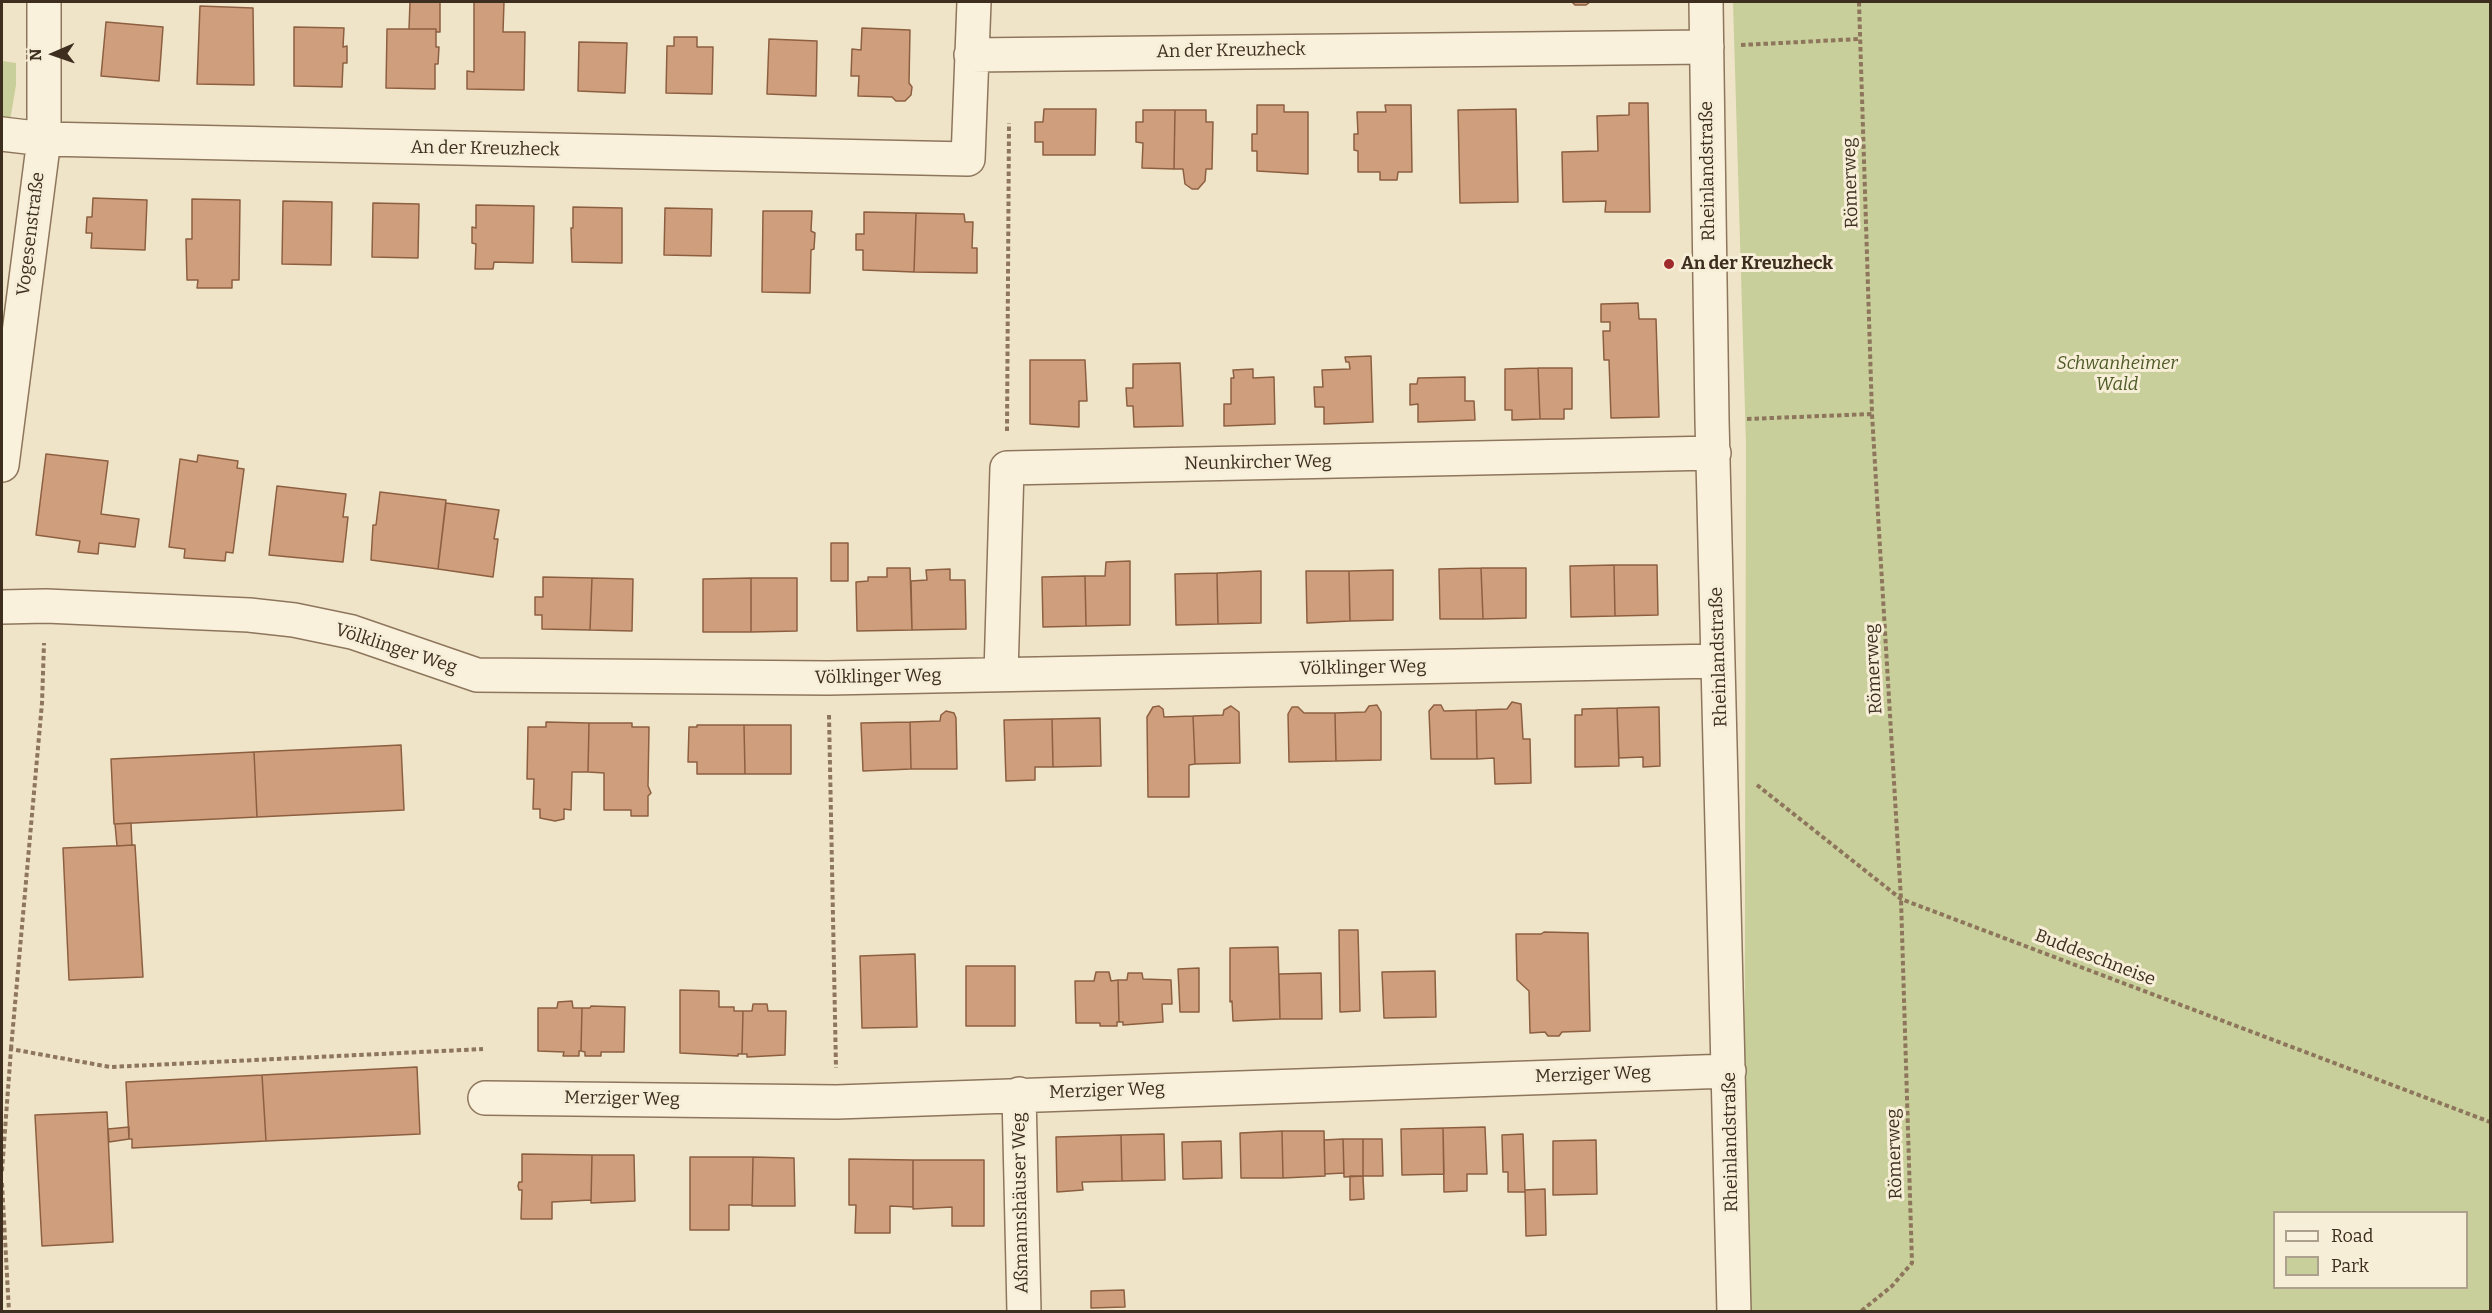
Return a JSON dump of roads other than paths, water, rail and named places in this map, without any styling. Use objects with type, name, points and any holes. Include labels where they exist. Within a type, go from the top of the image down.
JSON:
[{"type":"street","name":"Vogesenstraße","points":[[2,465],[44,139],[44,2]]},
{"type":"street","points":[[971,55],[974,2]]},
{"type":"street","name":"Rheinlandstraße","points":[[1706,2],[1712,420],[1734,1311]]},
{"type":"street","name":"An der Kreuzheck","points":[[2,134],[44,139],[968,159],[971,55],[1707,47]]},
{"type":"street","name":"Neunkircher Weg","points":[[1001,674],[1007,468],[1714,453]]},
{"type":"street","name":"Völklinger Weg","points":[[2,607],[46,606],[249,615],[294,621],[352,632],[477,675],[828,678],[1718,661]]},
{"type":"street","name":"Merziger Weg","points":[[485,1098],[837,1102],[1729,1071]]},
{"type":"street","name":"Aßmannshäuser Weg","points":[[1019,1094],[1024,1311]]},
{"type":"place","name":"An der Kreuzheck","points":[[1669,264]]},
{"type":"park label","name":"Schwanheimer Wald","points":[[2117,374]]}]
